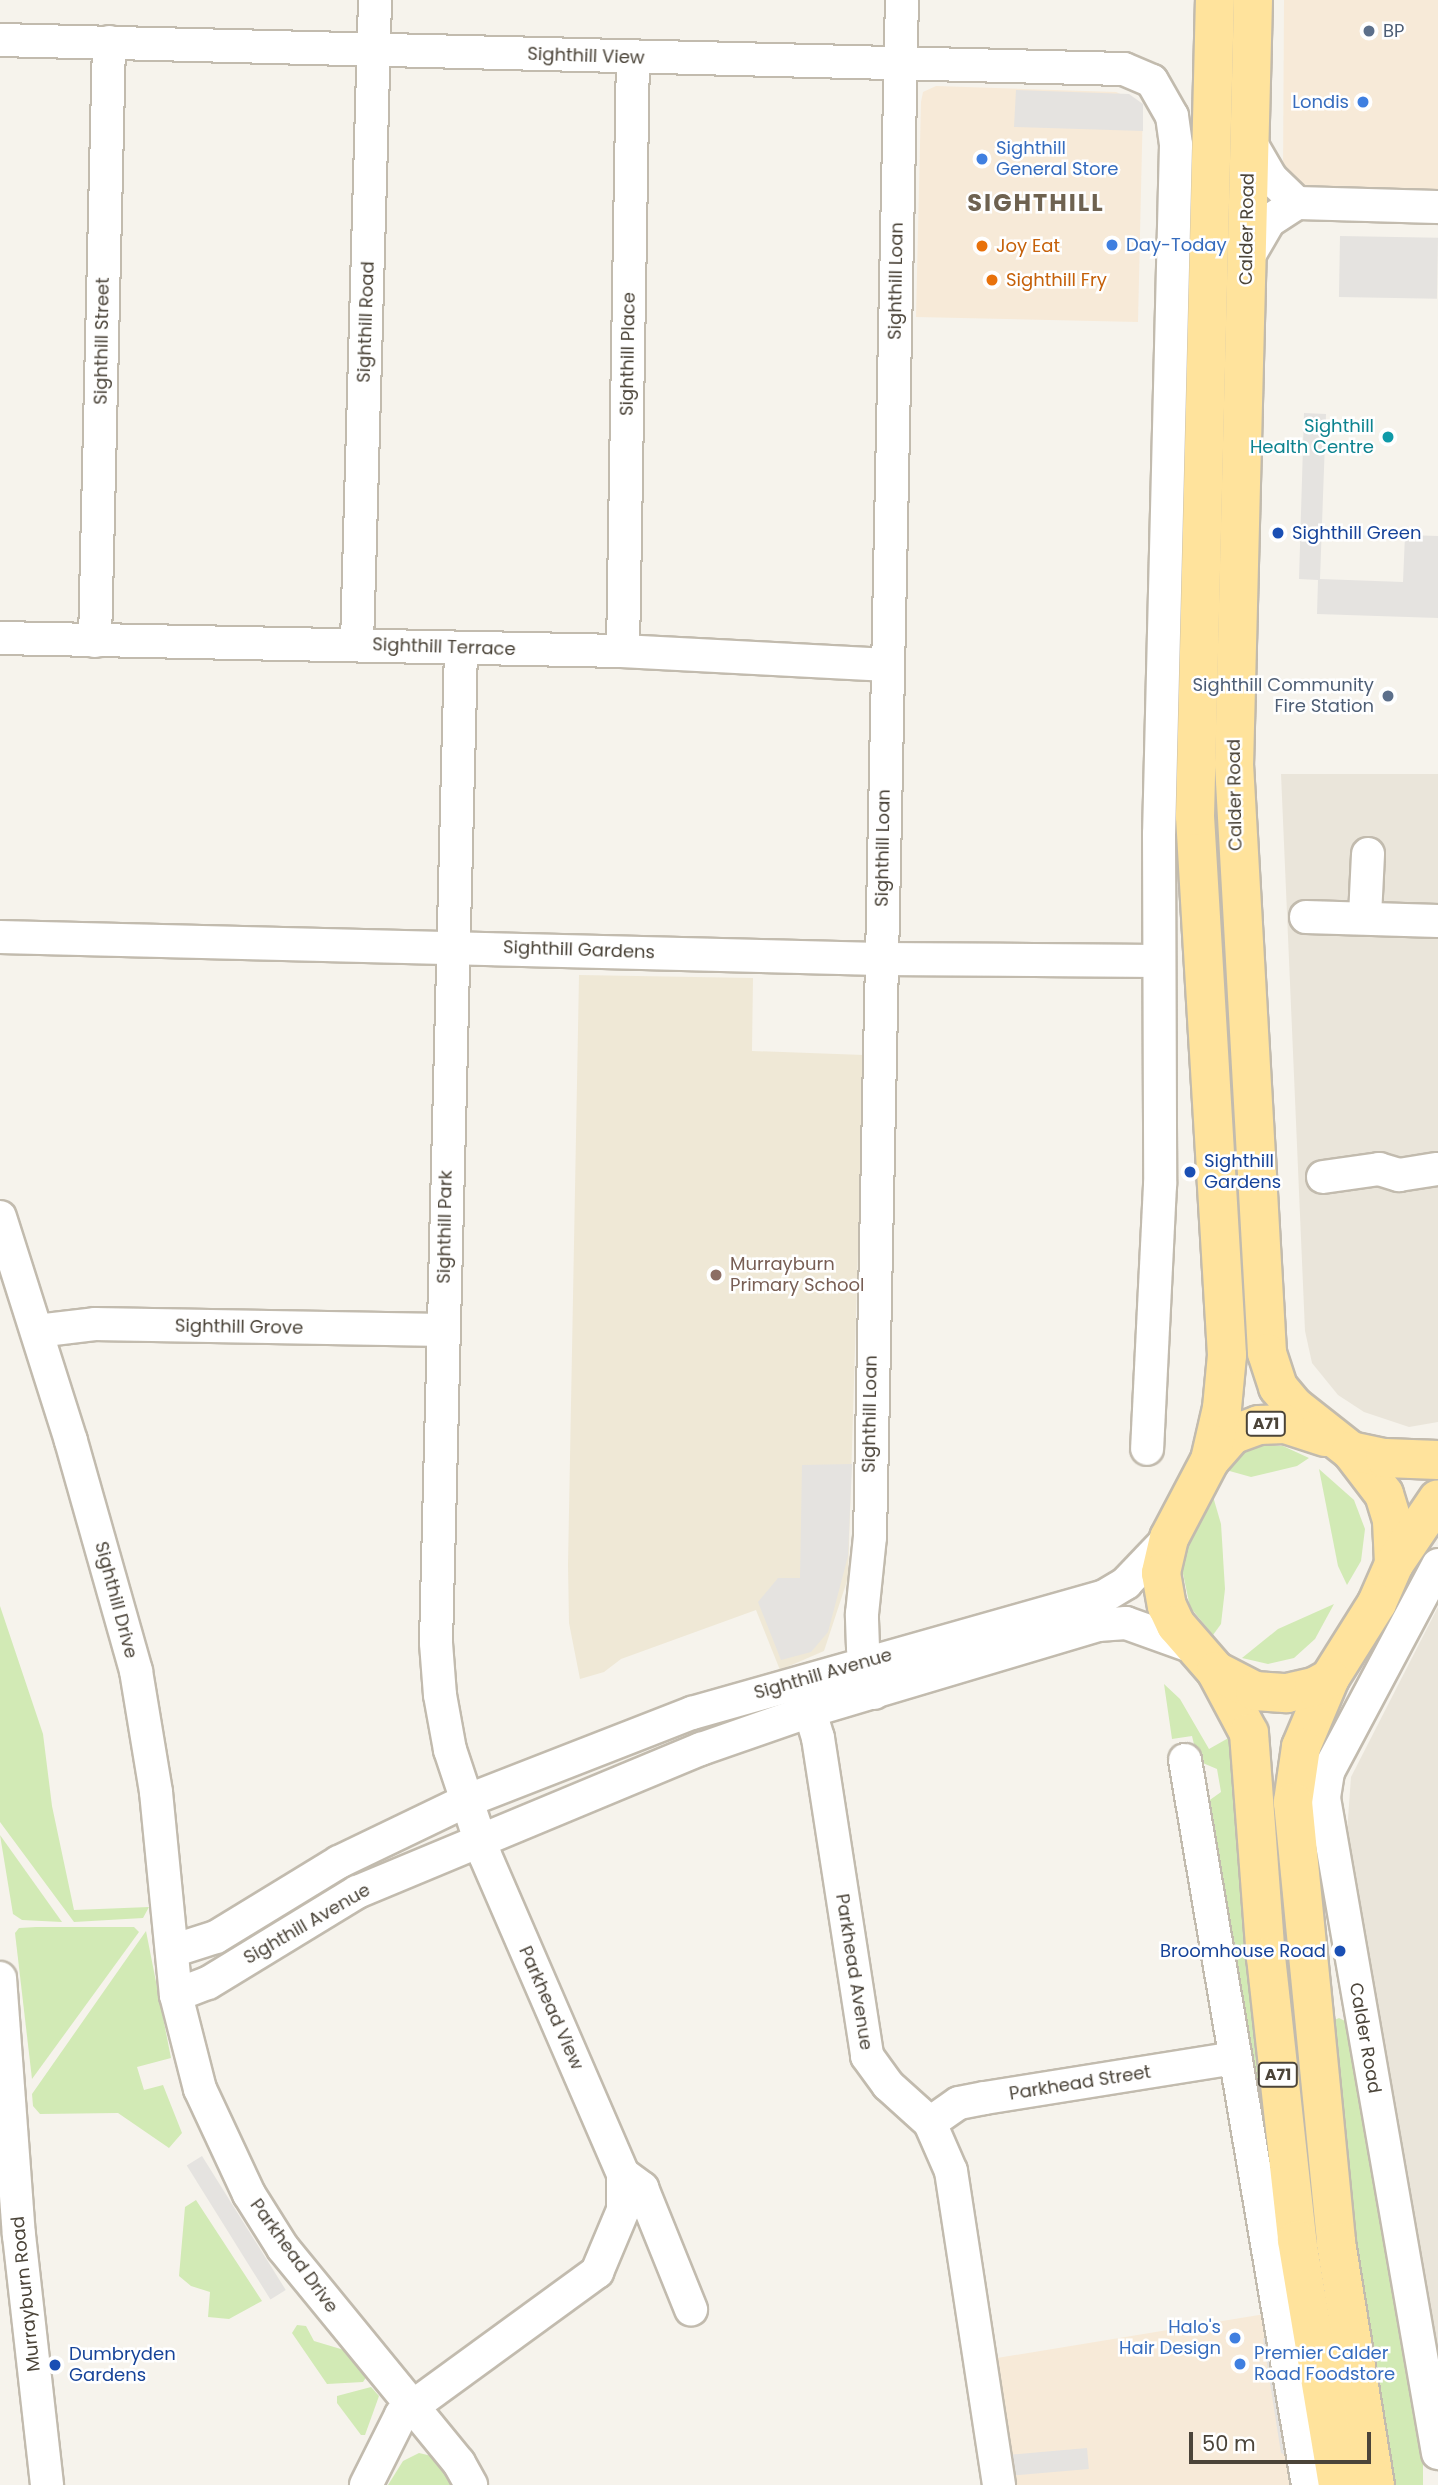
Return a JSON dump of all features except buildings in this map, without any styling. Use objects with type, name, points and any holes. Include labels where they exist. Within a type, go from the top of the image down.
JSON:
[{"type":"main road","name":"A71","points":[[1210,1460],[1223,1408],[1227,1355],[1195,816],[1215,0]]},
{"type":"main road","name":"Calder Road","points":[[1253,0],[1237,564],[1235,820],[1267,1353],[1278,1387],[1342,1445],[1384,1494],[1392,1521],[1394,1564],[1364,1626],[1330,1678],[1301,1747],[1293,1802],[1336,2242],[1375,2485]]},
{"type":"main road","name":"A71","points":[[1338,2485],[1297,2240],[1266,1957],[1249,1733],[1205,1659],[1167,1606],[1161,1573],[1169,1538],[1210,1460],[1232,1435],[1259,1424],[1284,1424],[1342,1445]]},
{"type":"main road","points":[[1342,1445],[1396,1460],[1438,1460]]},
{"type":"main road","points":[[1394,1564],[1438,1499]]},
{"type":"main road","points":[[1205,1659],[1255,1691],[1287,1693],[1314,1687],[1330,1678]]},
{"type":"street","name":"Sighthill Road","points":[[357,644],[375,0]]},
{"type":"street","name":"Sighthill Loan","points":[[874,1693],[865,1662],[862,1615],[870,1537],[902,0]]},
{"type":"street","name":"Sighthill View","points":[[0,40],[1124,69],[1152,81],[1163,95],[1176,145],[1158,961]]},
{"type":"street","name":"Sighthill Street","points":[[95,640],[109,42]]},
{"type":"street","name":"Sighthill Place","points":[[623,651],[634,57]]},
{"type":"street","points":[[1249,140],[1271,178],[1297,203]]},
{"type":"street","points":[[1247,259],[1269,221],[1297,203],[1438,207]]},
{"type":"street","name":"Sighthill Terrace","points":[[0,639],[623,651],[887,665]]},
{"type":"street","name":"Sighthill Park","points":[[461,648],[436,1643],[450,1750],[466,1801]]},
{"type":"street","points":[[1365,916],[1368,854]]},
{"type":"street","points":[[1306,918],[1365,916],[1438,921]]},
{"type":"street","name":"Sighthill Gardens","points":[[0,937],[452,946],[880,959],[1158,961]]},
{"type":"street","points":[[1147,1449],[1162,1383],[1158,961]]},
{"type":"street","points":[[1323,1177],[1379,1169],[1399,1175],[1438,1169]]},
{"type":"street","name":"Sighthill Drive","points":[[0,1217],[37,1331],[136,1671],[156,1792],[176,1995]]},
{"type":"street","name":"Sighthill Grove","points":[[37,1331],[95,1324],[443,1330]]},
{"type":"street","name":"Sighthill Avenue","points":[[172,1951],[216,1937],[340,1862],[466,1801],[655,1727],[865,1662],[1103,1597],[1126,1583],[1169,1538]]},
{"type":"street","name":"Calder Road","points":[[1438,1565],[1328,1772],[1324,1798],[1438,2453]]},
{"type":"street","name":"Sighthill Avenue","points":[[176,1995],[208,1983],[358,1892],[669,1762],[810,1711],[1098,1625],[1126,1623],[1205,1659]]},
{"type":"street","name":"Parkhead Avenue","points":[[801,1681],[818,1738],[867,2056],[888,2085],[930,2123],[951,2171],[999,2485]]},
{"type":"street","points":[[655,1727],[669,1762]]},
{"type":"street","points":[[1194,1776],[1235,2058],[1308,2485]]},
{"type":"street","points":[[466,1801],[480,1841]]},
{"type":"street","name":"Parkhead View","points":[[366,2485],[389,2433],[412,2406],[597,2272],[623,2210],[624,2174],[480,1841]]},
{"type":"street","name":"Murrayburn Road","points":[[0,1978],[6,2126],[47,2485]]},
{"type":"street","name":"Parkhead Drive","points":[[176,1995],[200,2089],[249,2194],[316,2291],[459,2463],[471,2485]]},
{"type":"street","name":"Parkhead Street","points":[[930,2123],[959,2103],[1235,2058]]},
{"type":"street","name":"Parkhead View","points":[[624,2174],[642,2188],[691,2309]]},
{"type":"shaded area","points":[[1284,0],[1438,0],[1438,198],[1304,194],[1283,176]]},
{"type":"shaded area","points":[[936,86],[1116,92],[1143,104],[1138,322],[916,317],[921,102],[923,92]]},
{"type":"shaded area","points":[[1016,90],[1129,94],[1143,104],[1143,131],[1014,127]]},
{"type":"shaded area","points":[[1340,236],[1438,238],[1437,299],[1339,297]]},
{"type":"shaded area","points":[[1304,413],[1326,414],[1320,579],[1403,582],[1405,535],[1438,536],[1438,618],[1317,614],[1318,580],[1299,579]]},
{"type":"shaded area","points":[[1281,774],[1438,774],[1438,1422],[1409,1427],[1364,1412],[1338,1395],[1312,1363],[1305,1331]]},
{"type":"shaded area","name":"Murrayburn Primary School","points":[[579,975],[753,978],[752,1051],[864,1055],[848,1578],[824,1651],[780,1670],[756,1610],[621,1659],[604,1672],[580,1679],[569,1623],[568,1565]]},
{"type":"shaded area","points":[[852,1464],[848,1556],[828,1632],[811,1652],[781,1660],[758,1602],[778,1578],[800,1578],[802,1465]]},
{"type":"shaded area","points":[[1438,1607],[1438,2366],[1347,1833],[1351,1777]]},
{"type":"shaded area","points":[[202,2156],[286,2290],[270,2300],[187,2166]]},
{"type":"shaded area","points":[[1271,2313],[1296,2485],[1015,2485],[997,2358]]},
{"type":"shaded area","points":[[1271,2330],[1296,2460],[1281,2453],[1263,2339]]},
{"type":"shaded area","points":[[1087,2448],[1089,2469],[1009,2476],[1007,2455]]},
{"type":"green space","points":[[1259,1446],[1283,1446],[1309,1458],[1297,1466],[1251,1477],[1226,1470],[1246,1451]]},
{"type":"green space","points":[[1319,1469],[1354,1500],[1365,1529],[1361,1561],[1347,1585],[1338,1566]]},
{"type":"green space","points":[[1212,1493],[1221,1524],[1225,1589],[1221,1624],[1213,1635],[1190,1607],[1182,1569],[1185,1544]]},
{"type":"green space","points":[[1334,1604],[1315,1639],[1294,1658],[1268,1664],[1242,1658],[1278,1629]]},
{"type":"green space","points":[[0,1606],[43,1734],[52,1806],[74,1910],[149,1907],[143,1918],[74,1922],[0,1822]]},
{"type":"green space","points":[[1164,1684],[1180,1699],[1209,1749],[1232,1736],[1290,2282],[1207,1802],[1221,1792],[1217,1769],[1198,1761],[1192,1736],[1172,1739]]},
{"type":"green space","points":[[0,1835],[62,1922],[22,1920],[13,1914]]},
{"type":"green space","points":[[134,1927],[139,1932],[32,2079],[15,1933],[19,1928]]},
{"type":"green space","points":[[146,1931],[171,2058],[137,2067],[144,2090],[163,2085],[182,2133],[169,2148],[118,2113],[40,2114],[33,2106],[32,2094]]},
{"type":"green space","points":[[1339,2018],[1351,2024],[1423,2437],[1423,2485],[1390,2485],[1359,2313],[1330,2022]]},
{"type":"green space","points":[[196,2200],[262,2301],[229,2319],[208,2317],[210,2292],[191,2286],[179,2276],[185,2207]]},
{"type":"green space","points":[[297,2325],[306,2326],[314,2341],[344,2350],[367,2376],[363,2382],[327,2384],[292,2333]]},
{"type":"green space","points":[[371,2387],[379,2396],[365,2435],[361,2435],[337,2403],[337,2396]]},
{"type":"green space","points":[[419,2453],[432,2456],[452,2485],[388,2485],[403,2461]]},
{"type":"place","name":"BP","points":[[1369,31]]},
{"type":"place","name":"Londis","points":[[1363,102]]},
{"type":"place","name":"Sighthill General Store","points":[[982,159]]},
{"type":"place","name":"Day-Today","points":[[1112,245]]},
{"type":"place","name":"Joy Eat","points":[[982,246]]},
{"type":"place","name":"Sighthill Fry","points":[[992,280]]},
{"type":"place","name":"Sighthill Health Centre","points":[[1388,437]]},
{"type":"place","name":"Sighthill Green","points":[[1278,533]]},
{"type":"place","name":"Sighthill Community Fire Station","points":[[1388,696]]},
{"type":"place","name":"Sighthill Gardens","points":[[1190,1172]]},
{"type":"place","name":"Murrayburn Primary School","points":[[716,1275]]},
{"type":"place","name":"Broomhouse Road","points":[[1340,1951]]},
{"type":"place","name":"Halo's Hair Design","points":[[1235,2338]]},
{"type":"place","name":"Premier Calder Road Foodstore","points":[[1240,2364]]},
{"type":"place","name":"Dumbryden Gardens","points":[[55,2365]]},
{"type":"district","name":"SIGHTHILL","points":[[1036,203]]}]
